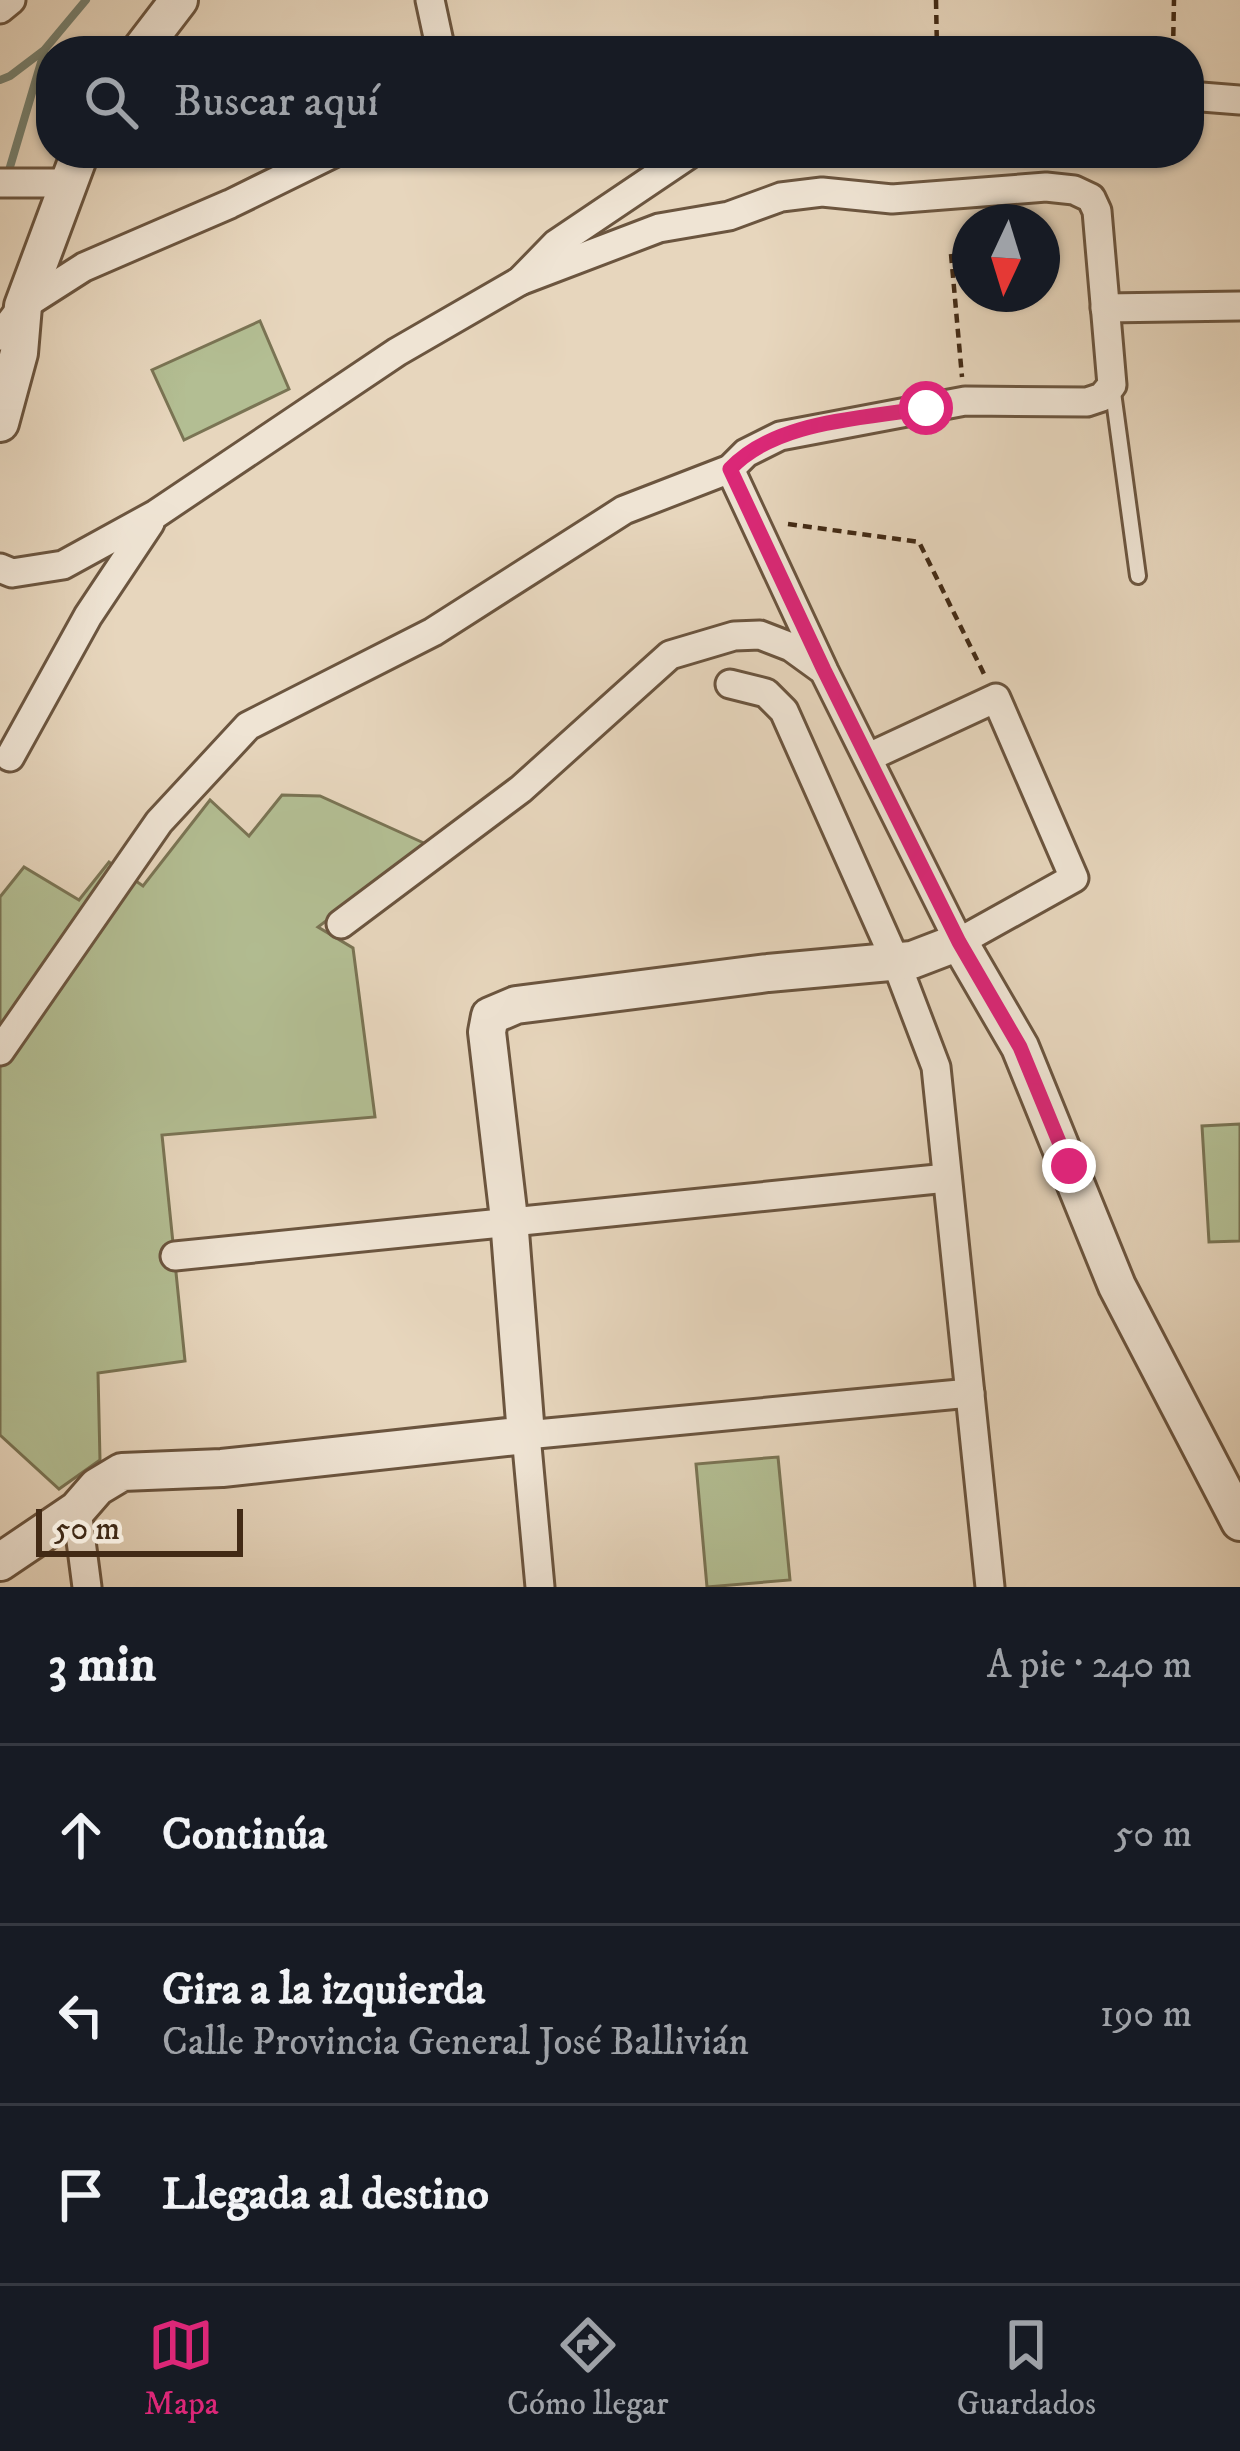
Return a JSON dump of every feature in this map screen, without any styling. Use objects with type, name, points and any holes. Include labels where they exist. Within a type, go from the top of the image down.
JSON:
[{"type":"street","points":[[0,9],[11,0]]},
{"type":"street","points":[[151,36],[179,0]]},
{"type":"street","points":[[430,0],[438,36]]},
{"type":"street","points":[[1204,97],[1240,100]]},
{"type":"street","points":[[0,424],[19,352],[23,306],[74,168]]},
{"type":"street","points":[[0,183],[74,168]]},
{"type":"street","points":[[0,336],[23,306],[84,267],[303,168]]},
{"type":"street","points":[[520,281],[556,244],[669,168]]},
{"type":"street","points":[[0,568],[12,573],[63,565],[156,514],[397,352],[520,281],[659,228],[729,216],[781,197],[822,192],[892,199],[1046,187],[1074,190],[1091,198],[1097,211],[1112,385],[1102,397],[1087,402],[964,401],[780,436],[746,453],[730,469],[624,510],[433,632],[248,727],[159,822],[0,1051]]},
{"type":"street","points":[[1105,308],[1240,305]]},
{"type":"street","points":[[730,469],[959,942],[1020,1047],[1117,1286],[1240,1522]]},
{"type":"street","points":[[10,757],[88,616],[156,514]]},
{"type":"street","points":[[341,924],[521,789],[670,655],[734,635],[760,634],[824,670]]},
{"type":"street","points":[[730,684],[766,693],[784,711],[896,962],[936,1067],[990,1587]]},
{"type":"street","points":[[540,1587],[487,1032],[490,1016],[516,1005],[912,960],[959,942],[1074,878],[996,698],[869,757]]},
{"type":"street","points":[[175,1256],[947,1178]]},
{"type":"street","points":[[0,1562],[77,1510],[97,1486],[122,1472],[222,1468],[970,1393]]},
{"type":"street","points":[[77,1510],[88,1587]]},
{"type":"lane","points":[[1112,385],[1138,576]]},
{"type":"path","points":[[936,0],[937,36]]},
{"type":"path","points":[[1173,36],[1174,0]]},
{"type":"path","points":[[951,254],[964,401]]},
{"type":"path","points":[[757,520],[919,542],[996,698]]},
{"type":"green space","points":[[260,321],[289,389],[184,440],[152,370]]},
{"type":"green space","points":[[282,795],[320,796],[426,844],[318,927],[353,948],[375,1117],[162,1135],[185,1361],[98,1373],[100,1460],[59,1489],[0,1435],[0,897],[24,867],[79,900],[109,862],[143,886],[210,800],[249,836]]},
{"type":"green space","points":[[1240,1124],[1240,1241],[1209,1242],[1202,1126]]},
{"type":"green space","points":[[778,1457],[790,1580],[707,1587],[696,1464]]},
{"type":"waterway","points":[[56,36],[86,0]]},
{"type":"waterway","points":[[0,80],[36,56]]},
{"type":"waterway","points":[[7,177],[36,79]]},
{"type":"route","points":[[926,408],[780,436],[746,453],[730,469],[959,942],[1020,1047],[1069,1166]]}]
